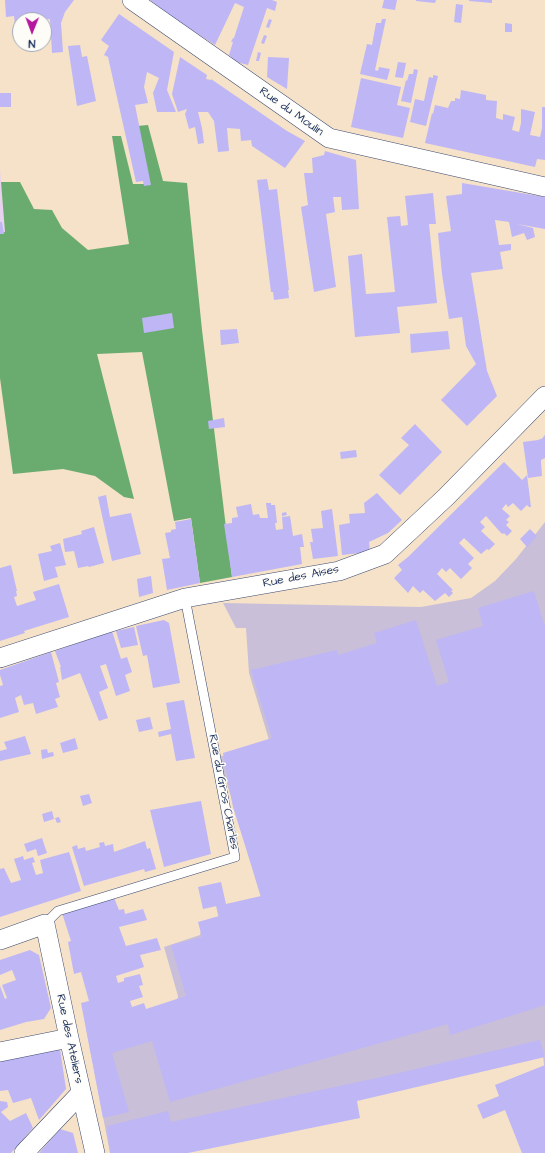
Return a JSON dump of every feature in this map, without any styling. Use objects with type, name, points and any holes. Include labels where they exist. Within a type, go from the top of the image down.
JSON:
[{"type":"street","name":"Rue du Moulin","points":[[132,0],[329,138],[545,187]]},
{"type":"street","name":"Rue des Aises","points":[[0,658],[185,598],[339,571],[385,554],[446,497],[545,396]]},
{"type":"street","name":"Rue du Gros Charles","points":[[0,940],[45,924]]},
{"type":"street","name":"Rue des Ateliers","points":[[45,924],[95,1153]]},
{"type":"street","points":[[0,1052],[69,1038]]},
{"type":"street","points":[[24,1153],[81,1093]]},
{"type":"lane","name":"Rue du Gros Charles","points":[[45,924],[58,911],[235,857],[185,598]]},
{"type":"shaded area","points":[[0,169],[5,232],[0,233]]},
{"type":"shaded area","points":[[545,522],[545,1072],[543,1056],[110,1153],[86,1028],[177,1002],[178,996],[164,947],[200,935],[202,924],[219,920],[216,906],[261,898],[219,757],[269,740],[249,673],[246,628],[236,628],[223,603],[421,607],[471,598],[495,581],[516,559]]},
{"type":"green space","points":[[148,125],[163,181],[187,183],[202,330],[232,577],[200,583],[191,518],[174,521],[142,352],[97,354],[134,499],[124,497],[95,476],[63,469],[13,474],[0,378],[0,233],[5,232],[1,182],[20,182],[34,209],[52,210],[62,228],[88,250],[129,244],[112,136],[121,136],[133,184],[148,184],[137,126]]},
{"type":"building","points":[[5,0],[74,0],[65,12],[61,23],[63,52],[52,53],[52,12],[12,12],[12,16],[6,17]]},
{"type":"building","points":[[150,0],[272,0],[277,2],[275,11],[267,8],[248,65],[236,62],[229,55],[233,42],[231,42],[234,38],[244,7],[235,3],[215,45],[170,16]]},
{"type":"building","points":[[384,0],[397,0],[395,10],[382,8]]},
{"type":"building","points":[[416,0],[436,0],[435,3]]},
{"type":"building","points":[[492,0],[492,3],[469,1]]},
{"type":"building","points":[[456,4],[463,5],[461,23],[454,22]]},
{"type":"building","points":[[119,14],[174,52],[167,90],[176,112],[157,112],[153,93],[159,78],[147,72],[144,87],[148,103],[135,105],[151,185],[144,186],[143,181],[136,182],[108,57],[104,55],[109,46],[101,40]]},
{"type":"building","points":[[269,19],[272,20],[269,28],[266,27]]},
{"type":"building","points":[[382,19],[386,19],[375,70],[378,71],[379,67],[390,69],[387,80],[360,74],[367,44],[372,45],[376,23],[381,23]]},
{"type":"building","points":[[505,23],[512,24],[512,32],[505,32]]},
{"type":"building","points":[[264,35],[267,36],[264,44],[261,43]]},
{"type":"building","points":[[80,45],[82,57],[87,56],[96,101],[77,106],[68,46]]},
{"type":"building","points":[[258,52],[261,53],[259,61],[256,61]]},
{"type":"building","points":[[180,57],[207,75],[206,79],[211,79],[287,131],[305,141],[285,168],[252,146],[251,140],[241,141],[240,129],[227,128],[229,151],[218,152],[214,121],[208,112],[198,112],[204,143],[198,144],[195,127],[189,129],[185,114],[187,109],[178,112],[172,94]]},
{"type":"building","points":[[268,57],[289,58],[287,89],[267,77]]},
{"type":"building","points":[[398,62],[406,63],[403,78],[395,77]]},
{"type":"building","points":[[414,69],[418,70],[411,103],[401,101],[406,80],[407,81],[409,74],[413,74]]},
{"type":"building","points":[[433,75],[438,76],[426,126],[410,122],[415,99],[424,101],[429,77],[433,78]]},
{"type":"building","points":[[361,78],[401,87],[397,105],[410,108],[403,138],[351,127]]},
{"type":"building","points":[[461,90],[486,95],[486,100],[497,101],[496,118],[503,120],[503,114],[515,117],[512,130],[519,132],[521,123],[521,109],[535,112],[530,135],[540,137],[542,128],[542,107],[545,107],[545,160],[537,159],[535,167],[425,143],[435,105],[448,108],[451,101],[455,101],[455,98],[460,99]]},
{"type":"building","points":[[0,93],[11,93],[11,107],[0,107]]},
{"type":"building","points":[[325,151],[356,160],[359,209],[342,210],[341,197],[333,197],[335,212],[326,214],[336,287],[314,292],[301,207],[308,205],[304,173],[313,173],[312,158],[324,155]]},
{"type":"building","points":[[267,179],[269,190],[277,189],[289,290],[289,298],[274,300],[273,292],[271,292],[257,180]]},
{"type":"building","points":[[462,183],[545,197],[545,229],[517,224],[533,228],[535,237],[527,240],[524,233],[512,237],[509,222],[495,220],[499,245],[511,244],[511,250],[500,252],[503,269],[471,273],[487,371],[497,396],[467,426],[441,400],[476,364],[466,346],[462,317],[449,319],[442,274],[438,233],[451,231],[446,196],[462,194]]},
{"type":"building","points":[[433,193],[436,224],[429,224],[437,303],[397,307],[400,333],[355,337],[348,256],[362,254],[366,294],[395,292],[387,217],[400,216],[401,226],[408,225],[405,196]]},
{"type":"building","points":[[0,222],[2,222],[4,234],[0,234]]},
{"type":"building","points":[[172,313],[174,328],[144,333],[142,318]]},
{"type":"building","points":[[237,329],[239,343],[221,345],[220,330]]},
{"type":"building","points":[[448,331],[450,349],[411,353],[410,334]]},
{"type":"building","points":[[224,418],[225,427],[209,429],[208,421]]},
{"type":"building","points":[[415,424],[442,452],[400,495],[379,475],[409,445],[401,438]]},
{"type":"building","points":[[545,435],[545,458],[541,460],[542,476],[528,478],[523,442],[538,440],[543,438]]},
{"type":"building","points":[[356,450],[357,457],[341,459],[340,452]]},
{"type":"building","points":[[504,462],[522,480],[527,475],[531,507],[527,505],[521,511],[513,503],[508,507],[506,504],[502,509],[510,516],[506,520],[509,522],[506,525],[512,531],[507,536],[504,533],[501,533],[486,516],[480,522],[485,527],[481,531],[495,544],[489,550],[487,549],[481,554],[464,538],[459,543],[474,558],[468,564],[472,568],[461,579],[450,568],[446,572],[442,568],[437,574],[453,590],[451,591],[453,593],[449,597],[445,593],[435,601],[423,590],[420,593],[413,586],[408,593],[394,578],[402,570],[398,565],[408,557]]},
{"type":"building","points":[[377,493],[402,520],[388,533],[369,542],[370,552],[342,555],[339,525],[350,523],[349,514],[365,513],[364,503]]},
{"type":"building","points":[[106,495],[110,517],[131,513],[141,554],[112,561],[98,497]]},
{"type":"building","points":[[266,503],[275,505],[277,523],[275,523],[276,530],[283,529],[282,517],[290,516],[293,536],[302,534],[304,547],[300,547],[302,564],[232,577],[224,524],[232,523],[232,518],[238,517],[236,507],[251,504],[253,515],[259,514],[260,518],[268,518]]},
{"type":"building","points":[[332,509],[338,556],[313,559],[310,542],[313,542],[311,529],[323,528],[321,511]]},
{"type":"building","points":[[286,512],[287,515],[282,516],[282,513]]},
{"type":"building","points":[[191,519],[200,583],[167,590],[162,559],[170,558],[165,533],[176,529],[175,522]]},
{"type":"building","points":[[94,527],[104,563],[78,568],[74,551],[65,552],[63,539],[82,534],[81,531]]},
{"type":"building","points":[[530,529],[537,536],[527,547],[520,539]]},
{"type":"building","points":[[60,543],[66,565],[55,567],[58,577],[44,581],[38,554],[52,551],[50,546]]},
{"type":"building","points":[[11,565],[17,591],[17,596],[14,597],[17,606],[36,600],[33,592],[59,584],[69,617],[24,631],[25,633],[0,641],[0,568]]},
{"type":"building","points":[[151,576],[153,593],[139,597],[137,579]]},
{"type":"building","points":[[534,591],[545,624],[545,1005],[450,1035],[448,1024],[170,1102],[152,1041],[112,1053],[129,1112],[103,1118],[81,1003],[89,1001],[81,972],[74,974],[68,942],[71,941],[62,913],[113,895],[119,910],[124,909],[125,914],[143,909],[147,920],[119,927],[126,946],[157,938],[161,950],[140,955],[144,967],[116,976],[118,983],[124,981],[124,978],[140,974],[143,985],[139,986],[143,997],[130,1001],[132,1007],[144,1003],[146,1009],[186,996],[171,945],[202,937],[198,922],[219,916],[217,906],[203,909],[198,887],[221,882],[226,904],[261,896],[233,807],[223,753],[272,738],[251,670],[337,650],[338,655],[377,643],[374,633],[416,620],[437,686],[449,682],[436,640],[483,626],[478,608]]},
{"type":"building","points":[[164,620],[169,623],[180,683],[153,688],[147,655],[143,656],[136,626]]},
{"type":"building","points":[[134,627],[138,645],[121,648],[116,631]]},
{"type":"building","points":[[112,631],[121,659],[127,657],[132,672],[125,675],[130,691],[116,696],[106,664],[100,666],[108,688],[99,692],[108,718],[99,721],[80,673],[62,680],[61,667],[55,651]]},
{"type":"building","points":[[51,652],[59,682],[56,683],[60,697],[55,699],[58,707],[36,714],[33,703],[24,705],[21,695],[15,698],[19,712],[0,718],[0,686],[3,685],[0,670]]},
{"type":"building","points":[[184,700],[195,758],[176,761],[171,734],[159,737],[158,732],[171,729],[166,703]]},
{"type":"building","points":[[150,717],[153,729],[139,732],[136,720]]},
{"type":"building","points":[[25,736],[31,754],[0,761],[0,751],[7,749],[4,742]]},
{"type":"building","points":[[75,738],[78,749],[63,753],[60,743]]},
{"type":"building","points":[[47,749],[48,753],[53,752],[54,756],[42,759],[41,750]]},
{"type":"building","points":[[89,794],[92,803],[83,806],[80,796]]},
{"type":"building","points":[[201,801],[211,854],[164,867],[150,810]]},
{"type":"building","points":[[52,811],[54,819],[44,822],[42,814]]},
{"type":"building","points":[[59,817],[61,822],[57,823],[55,818]]},
{"type":"building","points":[[42,838],[47,853],[38,856],[36,849],[27,852],[24,844]]},
{"type":"building","points":[[145,841],[147,849],[150,848],[156,869],[145,872],[144,869],[84,886],[72,847],[77,845],[78,849],[85,847],[86,851],[100,847],[99,843],[104,842],[105,846],[113,844],[114,852]]},
{"type":"building","points":[[69,852],[81,891],[0,917],[0,869],[4,868],[11,883],[21,880],[14,859],[23,856],[24,860],[33,857],[35,862],[32,863],[36,875],[43,873],[40,860]]},
{"type":"building","points":[[30,950],[39,955],[51,1008],[44,1019],[26,1022],[0,1030],[0,986],[5,999],[7,998],[2,985],[16,980],[12,970],[0,975],[0,960]]},
{"type":"building","points":[[540,1040],[545,1057],[357,1101],[360,1118],[188,1153],[110,1153],[107,1126],[168,1111],[171,1122],[386,1076]]},
{"type":"building","points":[[60,1049],[66,1089],[39,1120],[31,1098],[13,1103],[8,1090],[0,1091],[0,1058]]},
{"type":"building","points":[[545,1065],[545,1153],[522,1153],[505,1110],[483,1119],[477,1105],[499,1096],[495,1085]]},
{"type":"building","points":[[0,1101],[7,1102],[8,1107],[1,1112],[10,1121],[26,1113],[33,1128],[11,1153],[0,1153]]},
{"type":"building","points":[[60,1129],[73,1133],[78,1153],[39,1153]]}]
